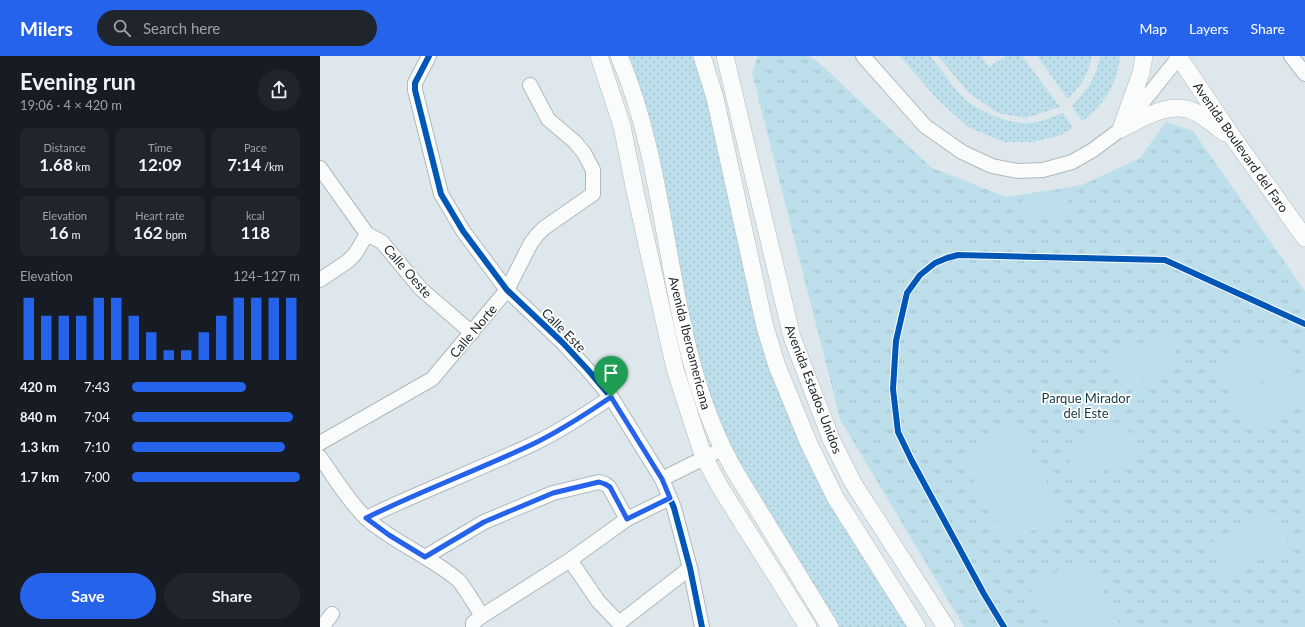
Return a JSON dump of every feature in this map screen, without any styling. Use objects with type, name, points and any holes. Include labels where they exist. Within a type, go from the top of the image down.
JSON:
[{"type":"street","name":"Calle Este","points":[[429,56],[415,83],[415,90],[441,194],[463,231],[507,290],[563,343],[611,397],[662,479],[674,508],[690,568],[702,627]]},
{"type":"street","name":"Avenida Iberoamericana","points":[[599,56],[622,126],[675,369],[704,457],[720,487],[808,627]]},
{"type":"street","name":"Avenida Iberoamericana","points":[[619,56],[635,95],[646,136],[680,316],[706,410],[722,449],[830,627]]},
{"type":"street","name":"Avenida Estados Unidos","points":[[702,56],[715,98],[766,327],[777,366],[809,444],[835,497],[917,627]]},
{"type":"street","name":"Avenida Estados Unidos","points":[[725,56],[792,337],[831,439],[853,483],[946,627]]},
{"type":"street","points":[[863,56],[925,126],[962,152],[992,166],[1017,171],[1044,170],[1072,162],[1093,150],[1121,128],[1178,56]]},
{"type":"street","points":[[1121,128],[1141,73],[1144,56]]},
{"type":"street","name":"Avenida Boulevard del Faro","points":[[1178,56],[1234,139],[1305,238]]},
{"type":"street","points":[[1291,56],[1305,74]]},
{"type":"street","name":"Calle Norte","points":[[320,443],[427,382],[436,375],[507,290],[531,243],[537,235],[544,228],[593,194],[593,168],[575,142],[548,119],[530,86]]},
{"type":"street","points":[[1121,128],[1163,110],[1180,108],[1196,113],[1234,139]]},
{"type":"street","name":"Calle Oeste","points":[[320,168],[367,234],[382,242],[421,289],[472,333]]},
{"type":"street","points":[[320,280],[348,261],[367,234]]},
{"type":"street","points":[[366,518],[534,443],[573,422],[611,397]]},
{"type":"street","points":[[662,479],[722,449]]},
{"type":"street","points":[[320,457],[366,518],[389,535],[425,557],[459,582],[477,622],[570,560],[627,519],[670,498]]},
{"type":"street","points":[[425,557],[484,522],[553,493],[599,482],[610,487],[627,519]]},
{"type":"street","points":[[570,560],[598,601],[619,623],[690,568]]},
{"type":"street","points":[[322,627],[332,614]]},
{"type":"green space","points":[[628,56],[696,56],[759,329],[911,627],[837,627],[743,474],[713,410],[688,320],[657,156],[632,62]]},
{"type":"green space","name":"Parque Mirador del Este","points":[[758,56],[809,56],[818,62],[932,168],[1006,197],[1082,185],[1140,158],[1166,122],[1193,131],[1305,291],[1305,627],[964,627],[840,419],[752,73]]},
{"type":"green space","points":[[900,56],[930,56],[965,99],[986,113],[1012,122],[1032,123],[1063,113],[1073,128],[1058,136],[1033,142],[1004,142],[968,127],[937,99]]},
{"type":"green space","points":[[938,56],[981,56],[989,67],[1006,56],[1022,56],[1060,107],[1026,118],[998,113],[969,93]]},
{"type":"green space","points":[[1037,56],[1092,56],[1083,80],[1068,99]]},
{"type":"green space","points":[[1100,56],[1120,56],[1116,76],[1104,99],[1084,120],[1081,120],[1072,106],[1082,95],[1094,77],[1099,64]]},
{"type":"green space","points":[[1066,191],[1069,215],[1024,220],[1022,196]]},
{"type":"green space","points":[[1165,331],[1181,362],[1124,392],[1108,361]]},
{"type":"green space","points":[[1273,338],[1278,340],[1290,364],[1289,368],[1233,396],[1216,366]]},
{"type":"green space","points":[[1289,369],[1294,371],[1305,392],[1305,400],[1253,428],[1245,424],[1234,402],[1235,397]]},
{"type":"green space","points":[[1123,420],[1139,452],[1080,483],[1064,450]]},
{"type":"green space","points":[[1018,425],[1063,515],[1006,544],[961,455]]},
{"type":"green space","points":[[1273,512],[1289,545],[1225,577],[1208,544]]},
{"type":"green space","points":[[1082,559],[1087,561],[1121,627],[1051,627],[1031,589],[1033,583]]},
{"type":"cycle path","points":[[429,56],[415,83],[415,90],[441,194],[463,231],[507,290],[563,343],[611,397],[662,479],[674,508],[690,568],[702,627]]},
{"type":"cycle path","points":[[1004,627],[984,594],[912,461],[898,432],[893,389],[896,341],[907,293],[920,275],[935,263],[958,255],[1165,260],[1305,324]]},
{"type":"route","points":[[611,397],[662,479],[670,498],[627,519],[610,487],[605,484],[599,482],[553,493],[484,522],[425,557],[389,535],[366,518],[534,443],[573,422],[611,397]]}]
